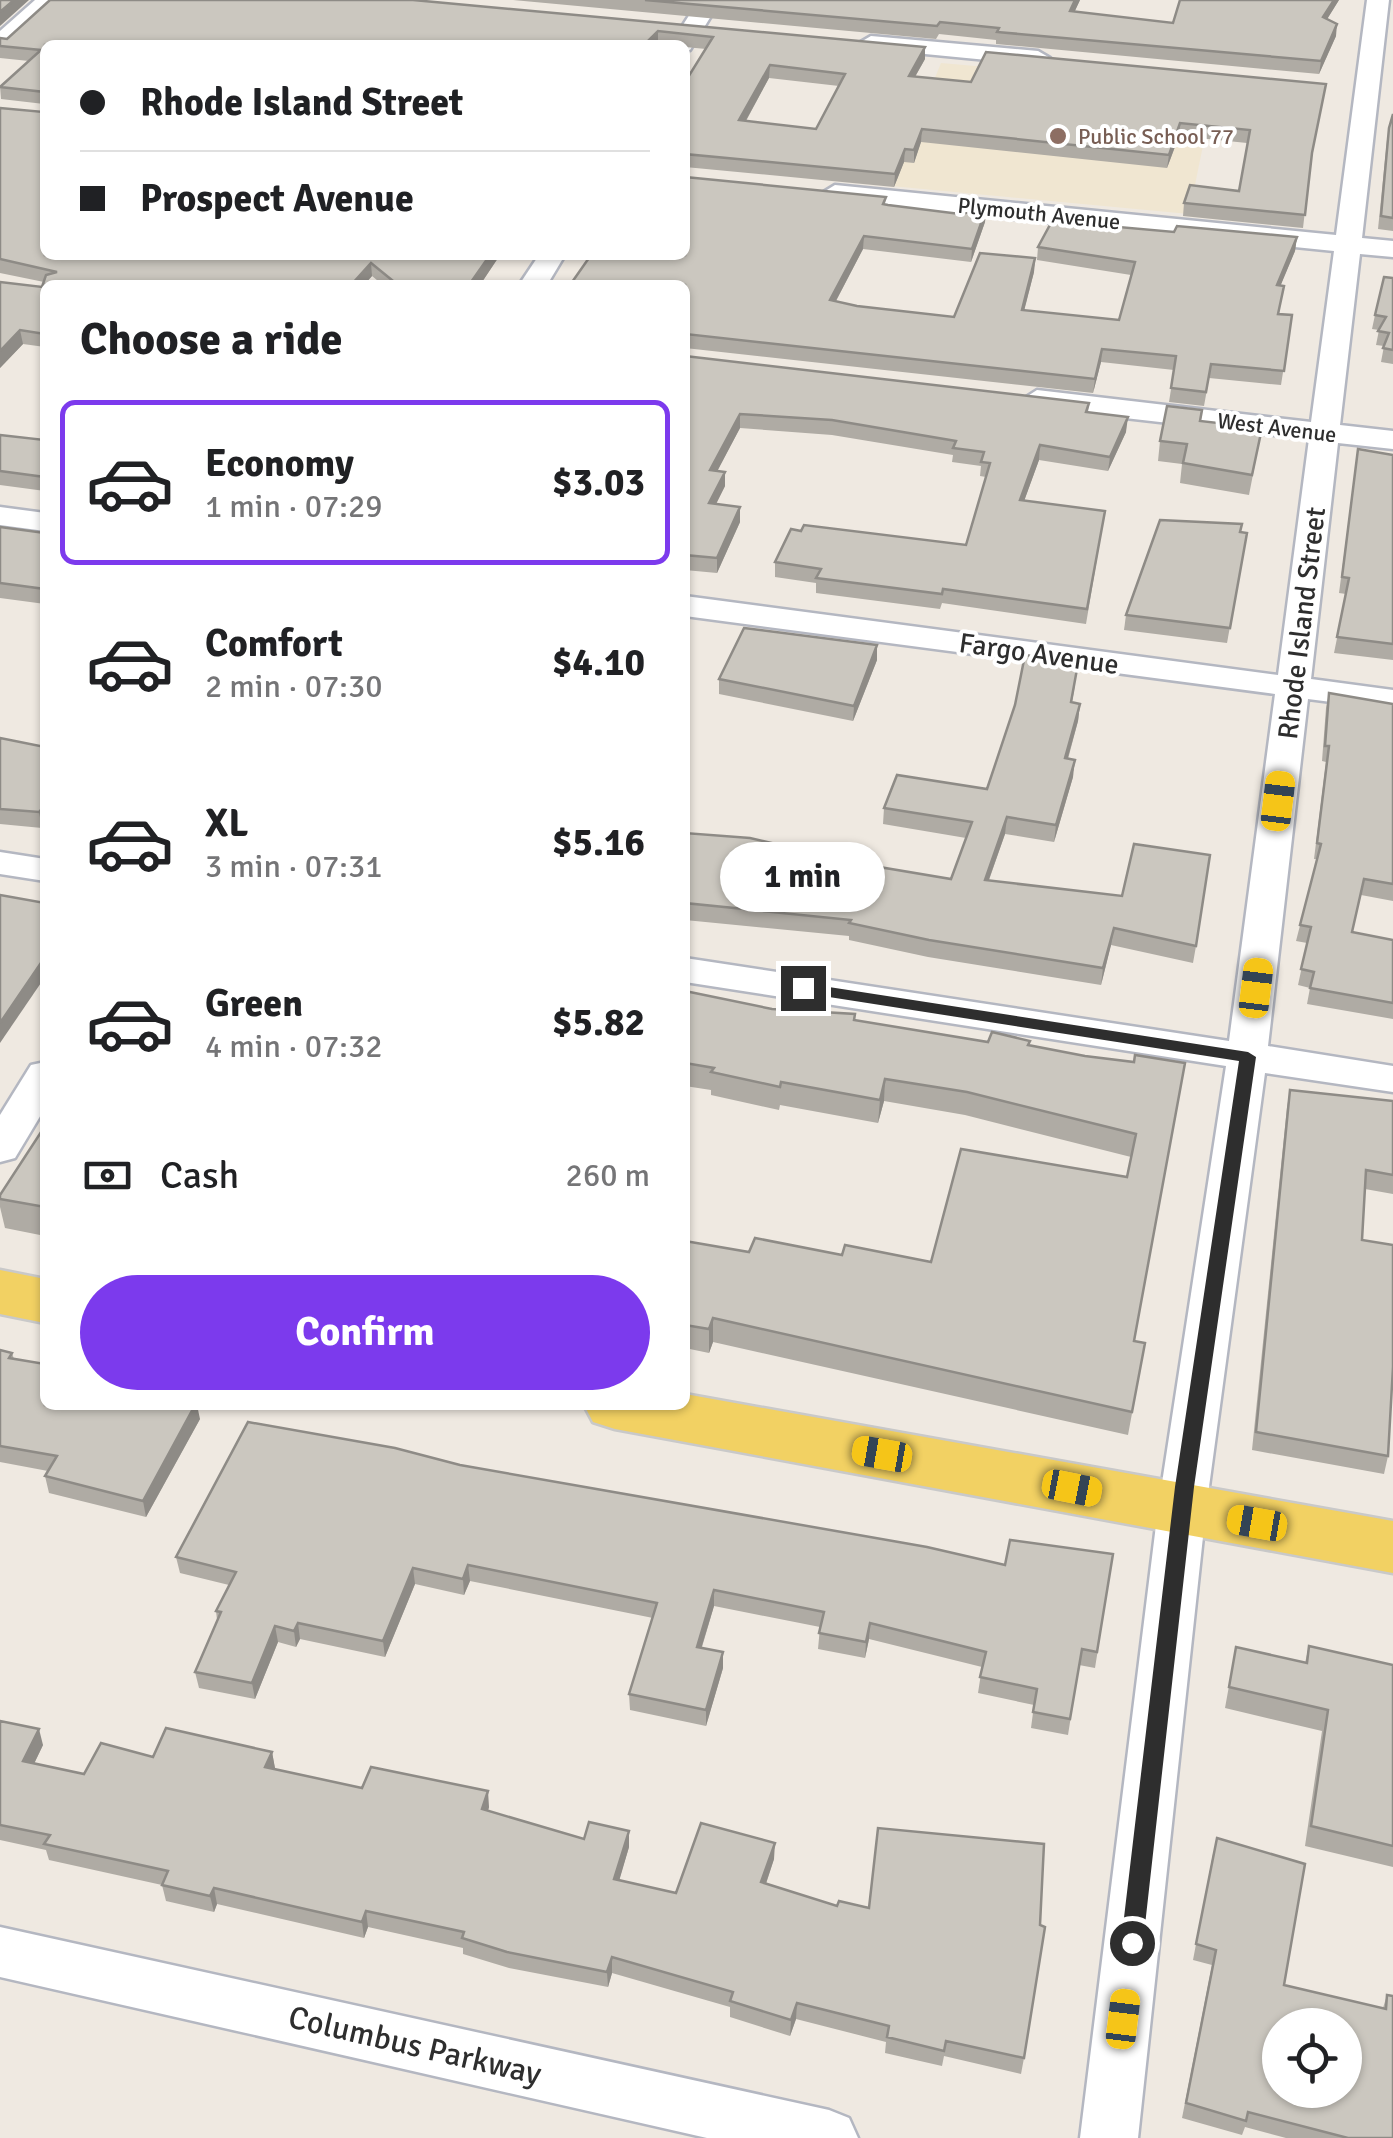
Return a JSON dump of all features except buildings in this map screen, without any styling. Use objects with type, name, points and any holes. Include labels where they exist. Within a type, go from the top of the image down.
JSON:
[{"type":"main road","points":[[0,1292],[40,1300]]},
{"type":"main road","points":[[642,1410],[1393,1547]]},
{"type":"street","points":[[0,43],[48,0]]},
{"type":"street","points":[[687,36],[710,0]]},
{"type":"street","name":"Rhode Island Street","points":[[1109,2138],[1182,1509],[1248,1057],[1378,0]]},
{"type":"street","points":[[664,24],[687,36],[728,30]]},
{"type":"street","points":[[844,40],[1057,60]]},
{"type":"street","name":"Plymouth Avenue","points":[[818,191],[1393,249]]},
{"type":"street","name":"West Avenue","points":[[1013,396],[1393,440]]},
{"type":"street","points":[[0,516],[40,521]]},
{"type":"street","name":"Fargo Avenue","points":[[690,607],[1393,700]]},
{"type":"street","points":[[0,863],[40,869]]},
{"type":"street","points":[[690,971],[1393,1079]]},
{"type":"street","points":[[0,1148],[40,1084]]},
{"type":"street","name":"Columbus Parkway","points":[[0,1952],[829,2138]]},
{"type":"shaded area","name":"Public School 77","points":[[941,63],[1215,87],[1189,214],[891,186]]},
{"type":"place","name":"Public School 77","points":[[1058,136]]},
{"type":"route","points":[[803,988],[1248,1057],[1185,1487],[1132,1943]]}]
